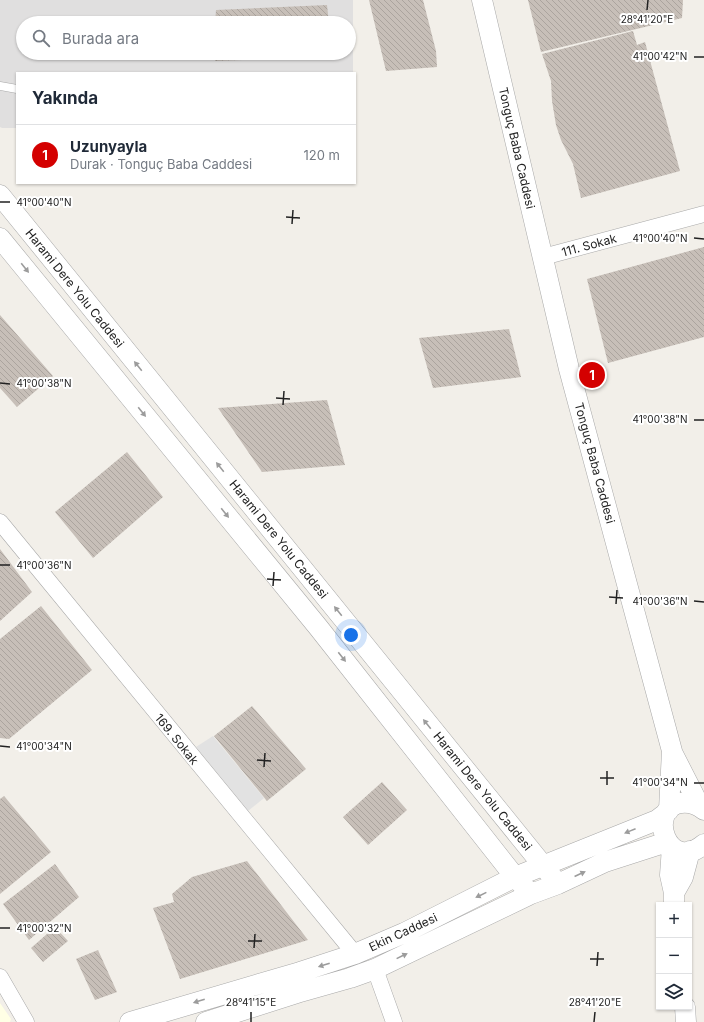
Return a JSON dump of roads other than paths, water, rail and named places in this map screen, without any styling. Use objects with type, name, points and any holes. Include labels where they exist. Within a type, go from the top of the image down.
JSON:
[{"type":"street","name":"Tonguç Baba Caddesi","points":[[482,0],[544,257],[569,369],[672,751],[667,812],[663,820],[663,831],[690,846]]},
{"type":"street","name":"Harami Dere Yolu Caddesi","points":[[0,195],[558,884]]},
{"type":"street","name":"111. Sokak","points":[[544,257],[704,214]]},
{"type":"street","name":"Harami Dere Yolu Caddesi","points":[[0,238],[313,621],[515,877],[531,894]]},
{"type":"street","name":"169. Sokak","points":[[0,522],[355,954]]},
{"type":"street","points":[[672,751],[701,807]]},
{"type":"street","name":"Ekin Caddesi","points":[[130,1022],[300,972],[355,954],[404,933],[515,877],[657,820],[678,804],[689,802],[701,807]]},
{"type":"street","name":"Ekin Caddesi","points":[[219,1020],[297,993],[350,978],[375,969],[531,894],[558,884],[605,862],[690,846]]},
{"type":"street","points":[[674,899],[670,875],[690,846]]},
{"type":"street","points":[[355,954],[375,969],[394,1022]]},
{"type":"street","points":[[0,978],[26,1022]]},
{"type":"street","points":[[685,1010],[686,1022]]},
{"type":"lane","points":[[0,86],[16,89]]},
{"type":"place","name":"Uzunyayla","points":[[592,375]]}]
